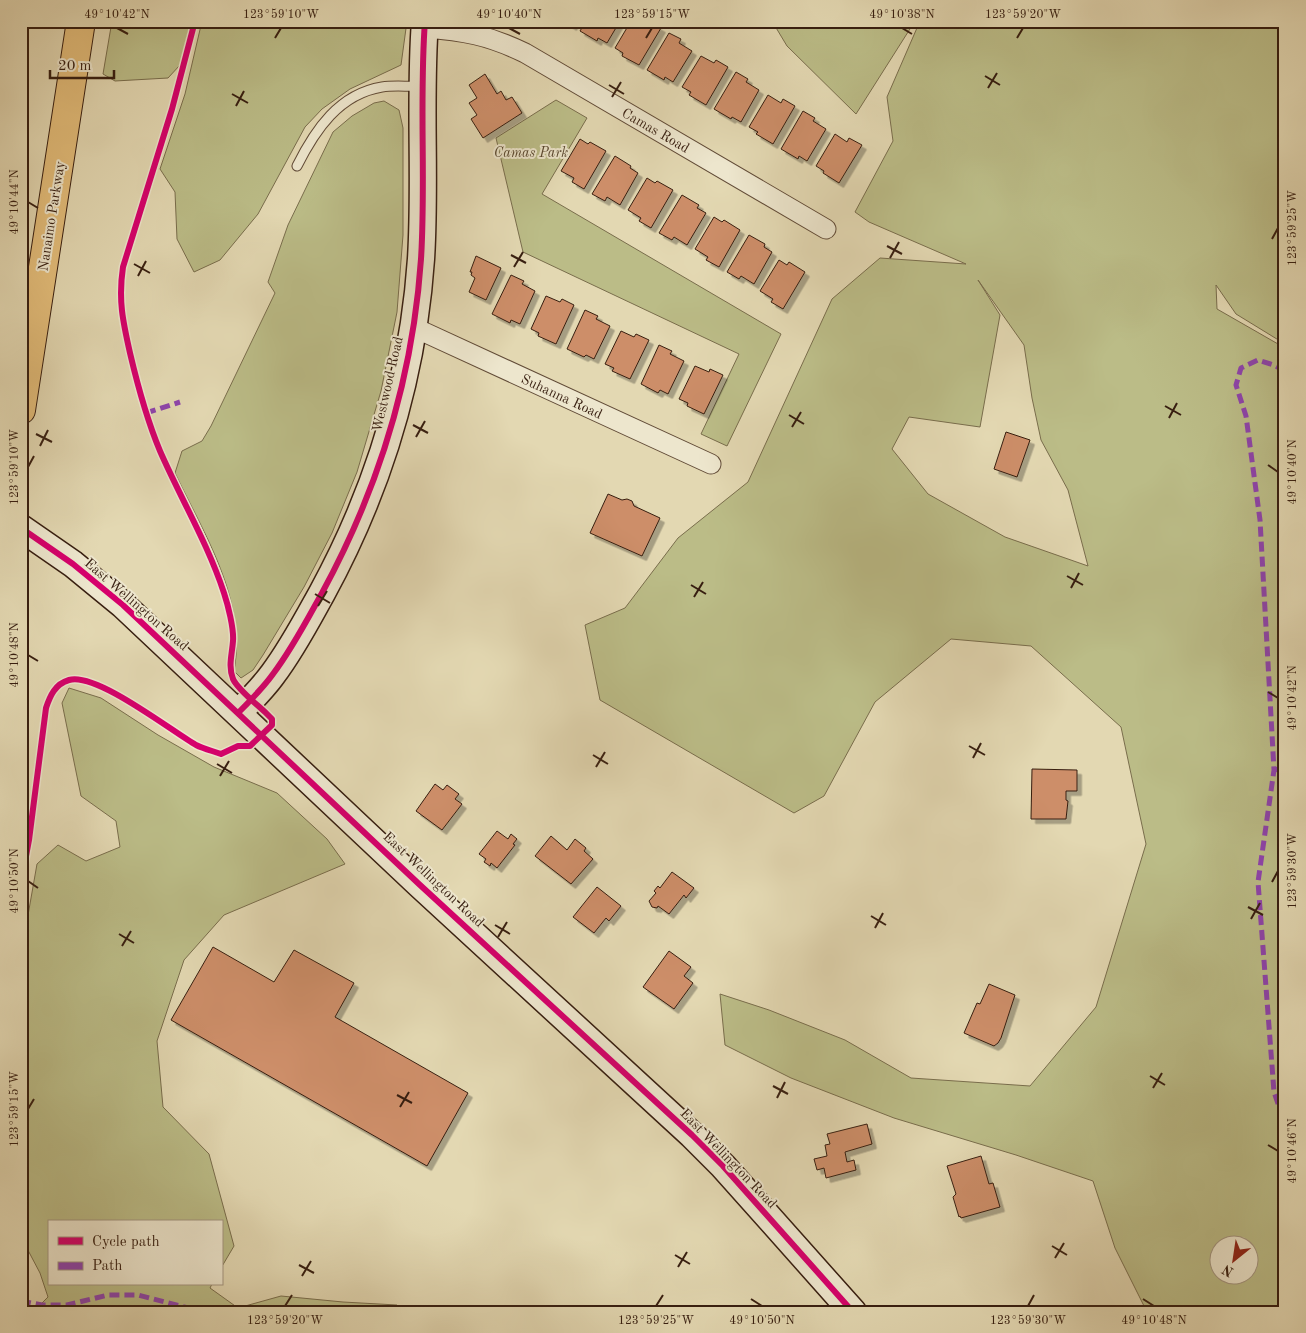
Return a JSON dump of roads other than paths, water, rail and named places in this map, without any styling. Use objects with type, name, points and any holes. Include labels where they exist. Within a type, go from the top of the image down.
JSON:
[{"type":"highway","name":"Nanaimo Parkway","points":[[21,410],[81,21]]},
{"type":"street","name":"Westwood Road","points":[[238,713],[275,672],[328,582],[376,475],[394,415],[413,327],[421,258],[423,216],[421,86],[424,24]]},
{"type":"street","name":"Camas Road","points":[[424,24],[495,39],[509,45],[826,229]]},
{"type":"street","name":"Suhanna Road","points":[[413,327],[711,464]]},
{"type":"street","name":"East Wellington Road","points":[[21,528],[74,564],[129,611],[420,884],[692,1135],[723,1166],[853,1312]]},
{"type":"lane","points":[[297,166],[317,130],[334,111],[355,95],[382,87],[421,86]]},
{"type":"park label","name":"Camas Park","points":[[531,152]]}]
